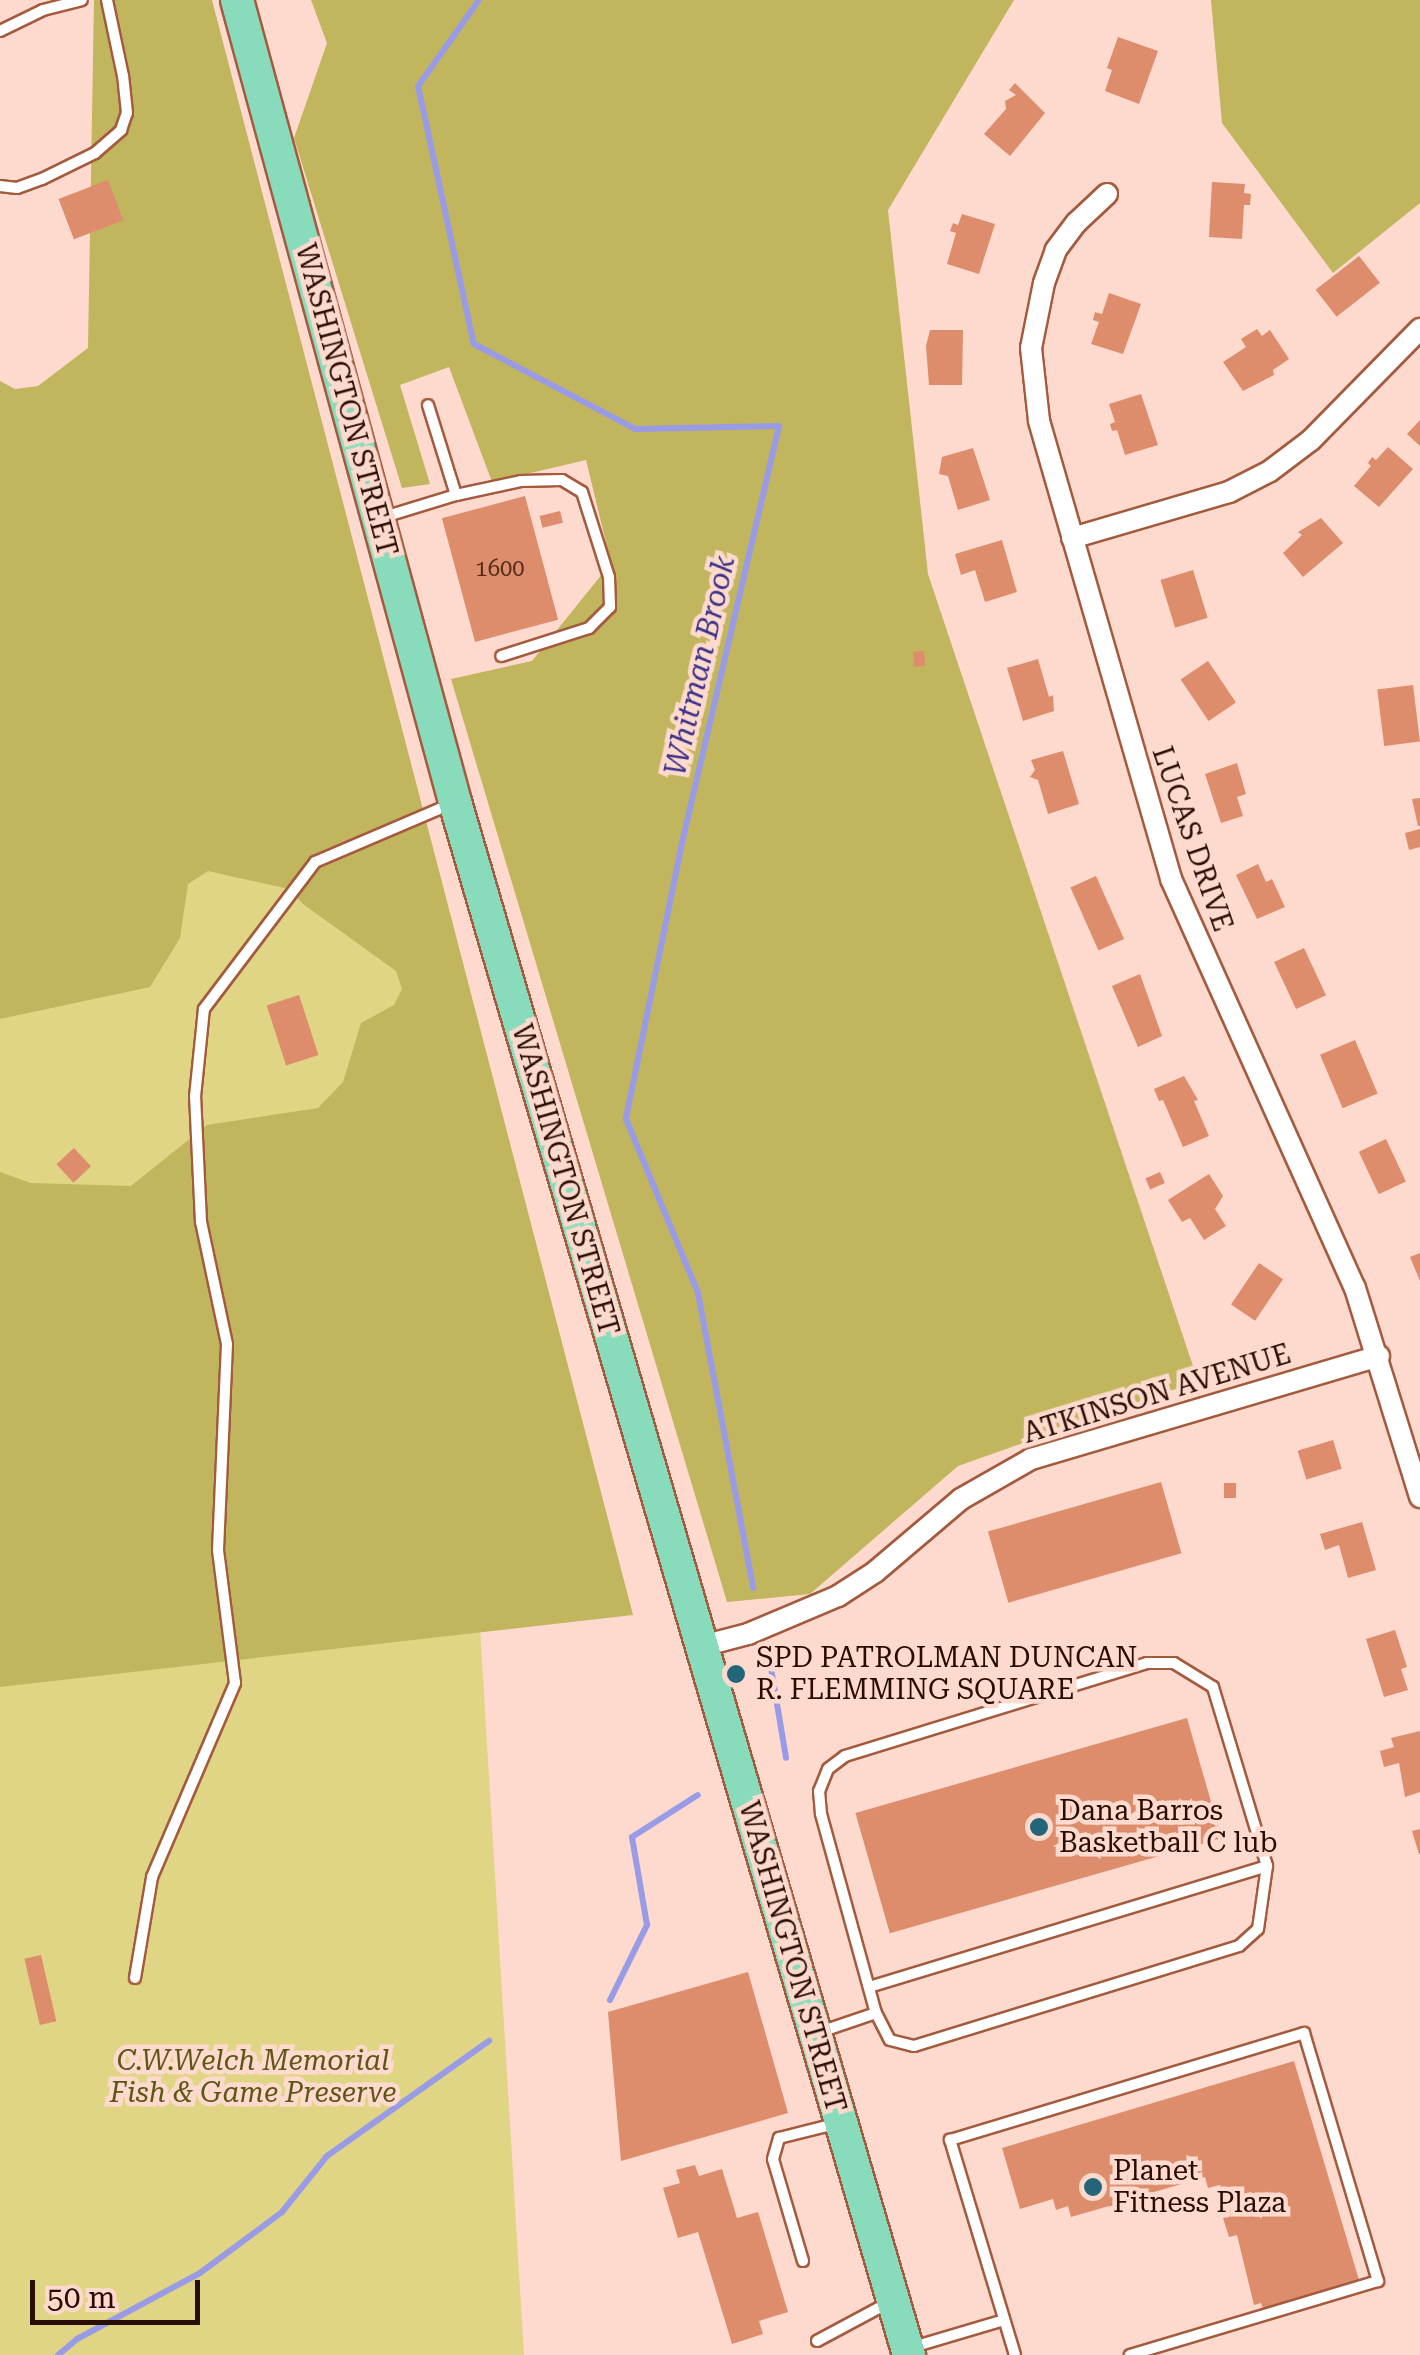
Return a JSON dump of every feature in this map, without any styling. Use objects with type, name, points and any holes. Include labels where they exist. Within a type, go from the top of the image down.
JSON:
[{"type":"main road","name":"WASHINGTON STREET","points":[[236,0],[455,802],[908,2352]]},
{"type":"street","name":"LUCAS DRIVE","points":[[1107,194],[1076,223],[1056,250],[1034,316],[1031,348],[1039,420],[1171,879],[1349,1273],[1420,1496]]},
{"type":"street","points":[[1072,538],[1229,492],[1270,470],[1311,440],[1420,329]]},
{"type":"street","name":"ATKINSON AVENUE","points":[[702,1646],[748,1634],[838,1596],[875,1572],[961,1499],[1032,1459],[1378,1356]]},
{"type":"lane","points":[[0,31],[43,10],[82,0]]},
{"type":"lane","points":[[0,186],[17,188],[42,180],[95,153],[121,130],[127,112],[107,0]]},
{"type":"lane","points":[[428,405],[456,495]]},
{"type":"lane","points":[[378,518],[521,481],[562,480],[582,492],[610,577],[610,607],[589,628],[501,656]]},
{"type":"lane","points":[[135,1978],[152,1877],[234,1683],[218,1550],[227,1344],[201,1222],[196,1115],[204,1010],[315,862],[455,802]]},
{"type":"lane","points":[[1174,1663],[1213,1686],[1267,1866],[1258,1929],[1239,1946],[914,2046],[890,2040],[876,2013],[820,1814],[819,1792],[828,1769],[846,1756],[1128,1669],[1174,1663]]},
{"type":"lane","points":[[869,1988],[1267,1866]]},
{"type":"lane","points":[[814,2034],[876,2013]]},
{"type":"lane","points":[[1015,2355],[950,2140],[1304,2033],[1378,2281],[1130,2355]]},
{"type":"lane","points":[[803,2261],[773,2159],[780,2138],[840,2122]]},
{"type":"lane","points":[[818,2341],[893,2300]]},
{"type":"lane","points":[[908,2352],[1004,2320]]},
{"type":"green space","name":"C.W.Welch Memorial Fish & Game Preserve","points":[[268,403],[461,1133],[461,1314],[524,2355],[0,2355],[0,502]]},
{"type":"shaded area","points":[[94,0],[212,0],[633,1615],[0,1687],[0,1172],[31,1183],[131,1186],[207,1125],[318,1108],[343,1082],[361,1023],[394,1005],[402,989],[396,971],[303,904],[289,889],[208,871],[188,884],[180,938],[150,987],[0,1019],[0,381],[15,389],[38,386],[88,348]]},
{"type":"shaded area","points":[[311,0],[1014,0],[888,210],[928,574],[1198,1381],[958,1466],[810,1594],[727,1602],[451,679],[532,661],[611,563],[586,460],[492,482],[449,367],[400,385],[430,484],[402,488],[294,138],[327,43]]},
{"type":"shaded area","points":[[1211,0],[1420,0],[1420,203],[1333,273],[1222,123]]},
{"type":"building","points":[[1118,37],[1158,51],[1139,104],[1105,91],[1112,70],[1107,68]]},
{"type":"building","points":[[1015,83],[1045,113],[1010,156],[984,134],[1006,109],[1005,101],[1016,95],[1009,90]]},
{"type":"building","points":[[108,180],[123,220],[74,239],[59,199]]},
{"type":"building","points":[[1212,182],[1245,184],[1244,193],[1251,194],[1250,205],[1244,205],[1242,239],[1209,237]]},
{"type":"building","points":[[962,214],[995,224],[979,274],[947,264],[956,233],[950,231],[953,223],[958,225]]},
{"type":"building","points":[[1359,256],[1380,283],[1337,317],[1316,290]]},
{"type":"building","points":[[1109,293],[1141,304],[1123,354],[1091,344],[1099,322],[1093,320],[1095,312],[1102,314]]},
{"type":"building","points":[[1257,329],[1262,336],[1270,330],[1289,359],[1273,370],[1274,375],[1243,391],[1223,362],[1246,347],[1241,339]]},
{"type":"building","points":[[930,330],[963,330],[962,385],[929,385],[926,346]]},
{"type":"building","points":[[1141,394],[1158,445],[1125,455],[1117,430],[1112,431],[1110,424],[1115,422],[1109,404]]},
{"type":"building","points":[[1420,420],[1420,446],[1407,434]]},
{"type":"building","points":[[1388,447],[1413,469],[1379,507],[1354,486],[1371,466],[1368,463],[1372,457],[1376,460]]},
{"type":"building","points":[[973,448],[990,500],[958,510],[948,476],[939,474],[942,457]]},
{"type":"building","points":[[525,496],[558,620],[475,642],[442,518]]},
{"type":"building","points":[[560,511],[563,523],[543,528],[540,516]]},
{"type":"building","points":[[1321,518],[1343,543],[1303,577],[1283,553],[1302,535],[1298,532]]},
{"type":"building","points":[[1002,540],[1017,592],[985,602],[975,570],[961,575],[955,554]]},
{"type":"building","points":[[1193,570],[1208,618],[1175,628],[1160,580]]},
{"type":"building","points":[[924,651],[925,666],[914,667],[913,652]]},
{"type":"building","points":[[1038,659],[1049,697],[1053,695],[1054,711],[1023,721],[1007,668]]},
{"type":"building","points":[[1208,661],[1236,702],[1209,721],[1181,679]]},
{"type":"building","points":[[1413,685],[1420,742],[1384,746],[1377,689]]},
{"type":"building","points":[[1063,751],[1079,804],[1048,814],[1038,780],[1030,777],[1035,770],[1031,760]]},
{"type":"building","points":[[1237,763],[1246,794],[1237,797],[1243,816],[1221,823],[1205,774]]},
{"type":"building","points":[[1420,798],[1420,826],[1418,826],[1412,799]]},
{"type":"building","points":[[1420,829],[1420,847],[1409,850],[1405,833]]},
{"type":"building","points":[[1258,864],[1266,882],[1272,879],[1285,907],[1257,919],[1236,875]]},
{"type":"building","points":[[1096,876],[1124,939],[1098,950],[1070,887]]},
{"type":"building","points":[[1304,948],[1326,995],[1296,1009],[1274,962]]},
{"type":"building","points":[[1140,974],[1162,1036],[1138,1047],[1112,986]]},
{"type":"building","points":[[299,995],[318,1055],[286,1065],[267,1006]]},
{"type":"building","points":[[1355,1040],[1378,1093],[1343,1108],[1320,1055]]},
{"type":"building","points":[[1184,1076],[1198,1100],[1194,1101],[1209,1136],[1183,1147],[1163,1100],[1159,1101],[1154,1089]]},
{"type":"building","points":[[1386,1139],[1406,1182],[1379,1194],[1359,1152]]},
{"type":"building","points":[[74,1148],[91,1166],[73,1183],[56,1164]]},
{"type":"building","points":[[1160,1172],[1165,1183],[1150,1189],[1145,1179]]},
{"type":"building","points":[[1209,1174],[1223,1196],[1215,1209],[1226,1226],[1204,1240],[1190,1218],[1182,1222],[1168,1200]]},
{"type":"building","points":[[1420,1253],[1420,1281],[1410,1257]]},
{"type":"building","points":[[1259,1263],[1283,1279],[1255,1321],[1231,1304]]},
{"type":"building","points":[[1333,1440],[1342,1469],[1306,1480],[1298,1451]]},
{"type":"building","points":[[1161,1482],[1181,1553],[1008,1603],[988,1532]]},
{"type":"building","points":[[1224,1483],[1236,1483],[1236,1498],[1224,1498]]},
{"type":"building","points":[[1362,1522],[1376,1570],[1348,1578],[1339,1545],[1325,1550],[1320,1534]]},
{"type":"building","points":[[1395,1630],[1407,1667],[1401,1669],[1408,1690],[1384,1697],[1366,1639]]},
{"type":"building","name":"Dana Barros Basketball C lub","points":[[1187,1718],[1221,1838],[890,1933],[855,1813]]},
{"type":"building","points":[[1420,1731],[1420,1792],[1405,1797],[1399,1763],[1384,1767],[1380,1751],[1394,1747],[1391,1738]]},
{"type":"building","points":[[1420,1829],[1420,1854],[1419,1854],[1412,1831]]},
{"type":"building","points":[[41,1955],[56,2021],[40,2025],[24,1959]]},
{"type":"building","points":[[748,1972],[788,2113],[621,2161],[608,2012]]},
{"type":"building","name":"Planet Fitness Plaza","points":[[1294,2061],[1359,2280],[1263,2309],[1261,2303],[1254,2305],[1237,2235],[1229,2237],[1223,2218],[1229,2217],[1220,2185],[1208,2188],[1205,2177],[1144,2195],[1147,2205],[1112,2215],[1109,2206],[1071,2217],[1068,2206],[1056,2210],[1053,2199],[1020,2209],[1002,2148]]},
{"type":"building","points":[[695,2165],[699,2176],[722,2169],[737,2218],[758,2212],[788,2312],[759,2321],[763,2334],[732,2344],[698,2232],[678,2238],[663,2188],[680,2183],[676,2170]]},
{"type":"waterway","name":"Whitman Brook","points":[[479,0],[418,86],[474,344],[635,429],[779,426],[682,843],[626,1119],[698,1293],[753,1588]]},
{"type":"waterway","name":"Whitman Brook","points":[[771,1668],[786,1758]]},
{"type":"waterway","name":"Whitman Brook","points":[[610,2000],[647,1925],[632,1837],[698,1795]]},
{"type":"waterway","name":"Whitman Brook","points":[[58,2355],[77,2339],[200,2273],[282,2212],[327,2156],[489,2041]]},
{"type":"place","name":"SPD PATROLMAN DUNCAN R. FLEMMING SQUARE","points":[[736,1674]]},
{"type":"place","name":"Dana Barros Basketball C lub","points":[[1039,1827]]},
{"type":"place","name":"Planet Fitness Plaza","points":[[1093,2187]]}]
